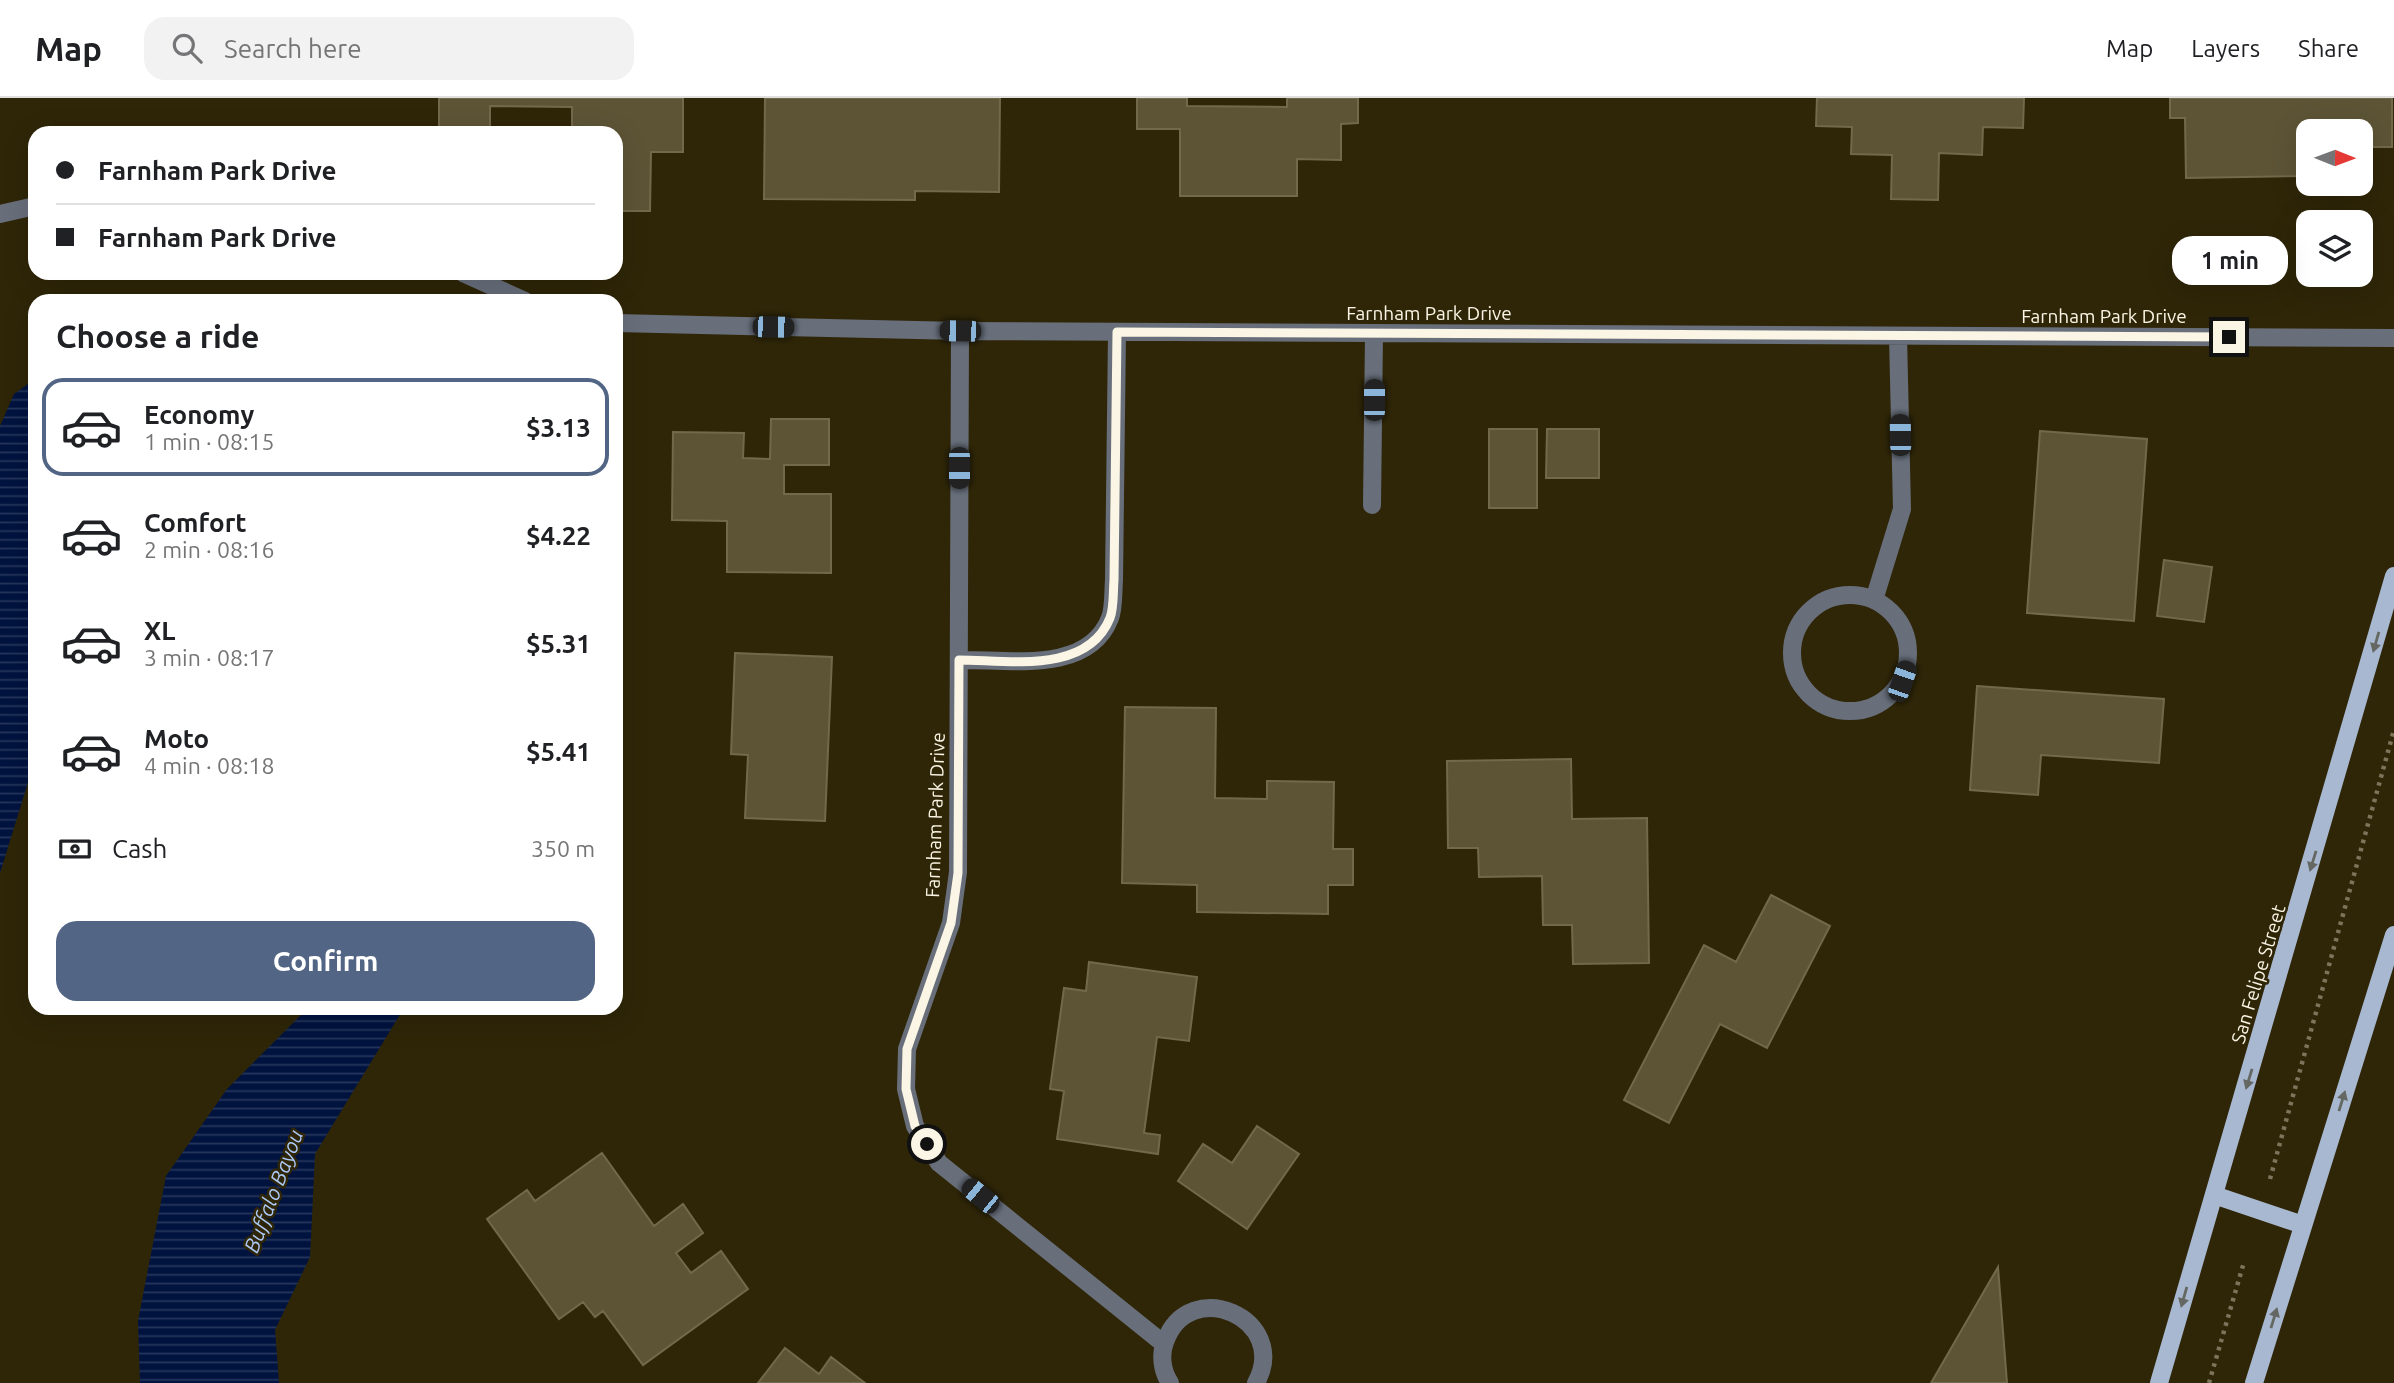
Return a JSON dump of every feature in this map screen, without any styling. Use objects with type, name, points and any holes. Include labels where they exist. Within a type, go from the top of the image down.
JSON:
[{"type":"main road","name":"San Felipe Street","points":[[2159,1383],[2394,576]]},
{"type":"main road","points":[[2254,1383],[2394,935]]},
{"type":"main road","points":[[2214,1195],[2303,1225]]},
{"type":"street","points":[[0,214],[28,208]]},
{"type":"street","points":[[478,280],[510,294]]},
{"type":"street","name":"Farnham Park Drive","points":[[623,323],[960,331],[2394,338]]},
{"type":"street","name":"Farnham Park Drive","points":[[960,331],[958,873],[951,923],[907,1049],[906,1089],[915,1126],[939,1163],[1164,1344]]},
{"type":"street","points":[[959,660],[1063,659],[1092,644],[1111,618],[1114,580],[1117,332]]},
{"type":"street","points":[[1372,505],[1374,334]]},
{"type":"street","points":[[1874,600],[1902,509],[1898,336]]},
{"type":"street","points":[[1855,594],[1874,600],[1891,611],[1902,626],[1908,644],[1908,663],[1902,681],[1882,702],[1856,712],[1837,710],[1819,703],[1804,690],[1795,673],[1791,653],[1794,634],[1811,610],[1836,596],[1855,594]]},
{"type":"street","points":[[1170,1383],[1162,1360],[1164,1344],[1171,1328],[1191,1313],[1215,1307],[1231,1310],[1246,1319],[1262,1348],[1263,1364],[1256,1383]]},
{"type":"path","points":[[2270,1179],[2394,730]]},
{"type":"path","points":[[2209,1383],[2244,1262]]},
{"type":"water","points":[[28,384],[28,783],[0,873],[0,426],[14,394]]},
{"type":"water","name":"Buffalo Bayou","points":[[301,1015],[400,1015],[315,1154],[310,1257],[275,1330],[279,1383],[140,1383],[138,1321],[166,1176],[227,1089]]},
{"type":"building","points":[[439,98],[683,98],[683,152],[651,152],[650,211],[623,211],[623,126],[572,126],[572,107],[490,106],[490,126],[439,126]]},
{"type":"building","points":[[765,98],[1000,98],[999,192],[915,191],[915,200],[764,199]]},
{"type":"building","points":[[1137,98],[1187,98],[1187,106],[1287,107],[1287,98],[1358,98],[1358,123],[1341,124],[1341,160],[1297,159],[1297,196],[1180,196],[1180,129],[1137,129]]},
{"type":"building","points":[[1817,98],[2024,98],[2023,128],[1983,127],[1982,155],[1939,153],[1938,200],[1891,199],[1892,155],[1851,154],[1852,127],[1816,126]]},
{"type":"building","points":[[2170,98],[2392,98],[2392,147],[2373,147],[2373,119],[2296,119],[2296,176],[2186,178],[2185,118],[2170,118]]},
{"type":"building","points":[[771,419],[829,419],[829,465],[784,465],[784,494],[831,494],[831,573],[727,572],[727,521],[672,520],[673,432],[744,433],[743,458],[770,459]]},
{"type":"building","points":[[1489,429],[1537,429],[1537,508],[1489,508]]},
{"type":"building","points":[[1547,429],[1599,429],[1599,478],[1546,478]]},
{"type":"building","points":[[2040,431],[2147,439],[2134,621],[2027,613]]},
{"type":"building","points":[[2164,560],[2212,567],[2204,622],[2157,616]]},
{"type":"building","points":[[735,653],[832,657],[825,821],[745,818],[748,755],[731,754]]},
{"type":"building","points":[[1977,686],[2164,699],[2159,763],[2041,755],[2038,795],[1970,790]]},
{"type":"building","points":[[1125,707],[1216,708],[1215,798],[1267,799],[1267,781],[1334,782],[1333,849],[1353,849],[1353,885],[1328,885],[1328,914],[1197,912],[1197,885],[1122,883]]},
{"type":"building","points":[[1571,759],[1572,819],[1647,818],[1649,963],[1573,964],[1572,925],[1543,925],[1542,876],[1479,877],[1478,848],[1448,848],[1447,761]]},
{"type":"building","points":[[1771,895],[1830,926],[1767,1048],[1720,1024],[1669,1123],[1624,1100],[1704,945],[1736,962]]},
{"type":"building","points":[[1089,962],[1197,977],[1189,1041],[1157,1037],[1144,1133],[1160,1135],[1158,1154],[1057,1139],[1064,1091],[1050,1089],[1064,988],[1086,991]]},
{"type":"building","points":[[1257,1126],[1299,1154],[1247,1229],[1178,1181],[1203,1144],[1232,1163]]},
{"type":"building","points":[[602,1153],[654,1226],[683,1204],[703,1233],[676,1253],[691,1273],[721,1251],[748,1289],[643,1365],[603,1311],[595,1317],[583,1302],[559,1319],[487,1219],[527,1190],[535,1201]]},
{"type":"building","points":[[1998,1267],[2007,1383],[1931,1383]]},
{"type":"building","points":[[785,1348],[819,1374],[831,1357],[865,1383],[758,1383]]},
{"type":"route","points":[[927,1144],[915,1126],[906,1089],[907,1049],[951,923],[958,873],[959,660],[1063,659],[1092,644],[1111,618],[1114,580],[1117,332],[2229,337]]}]
